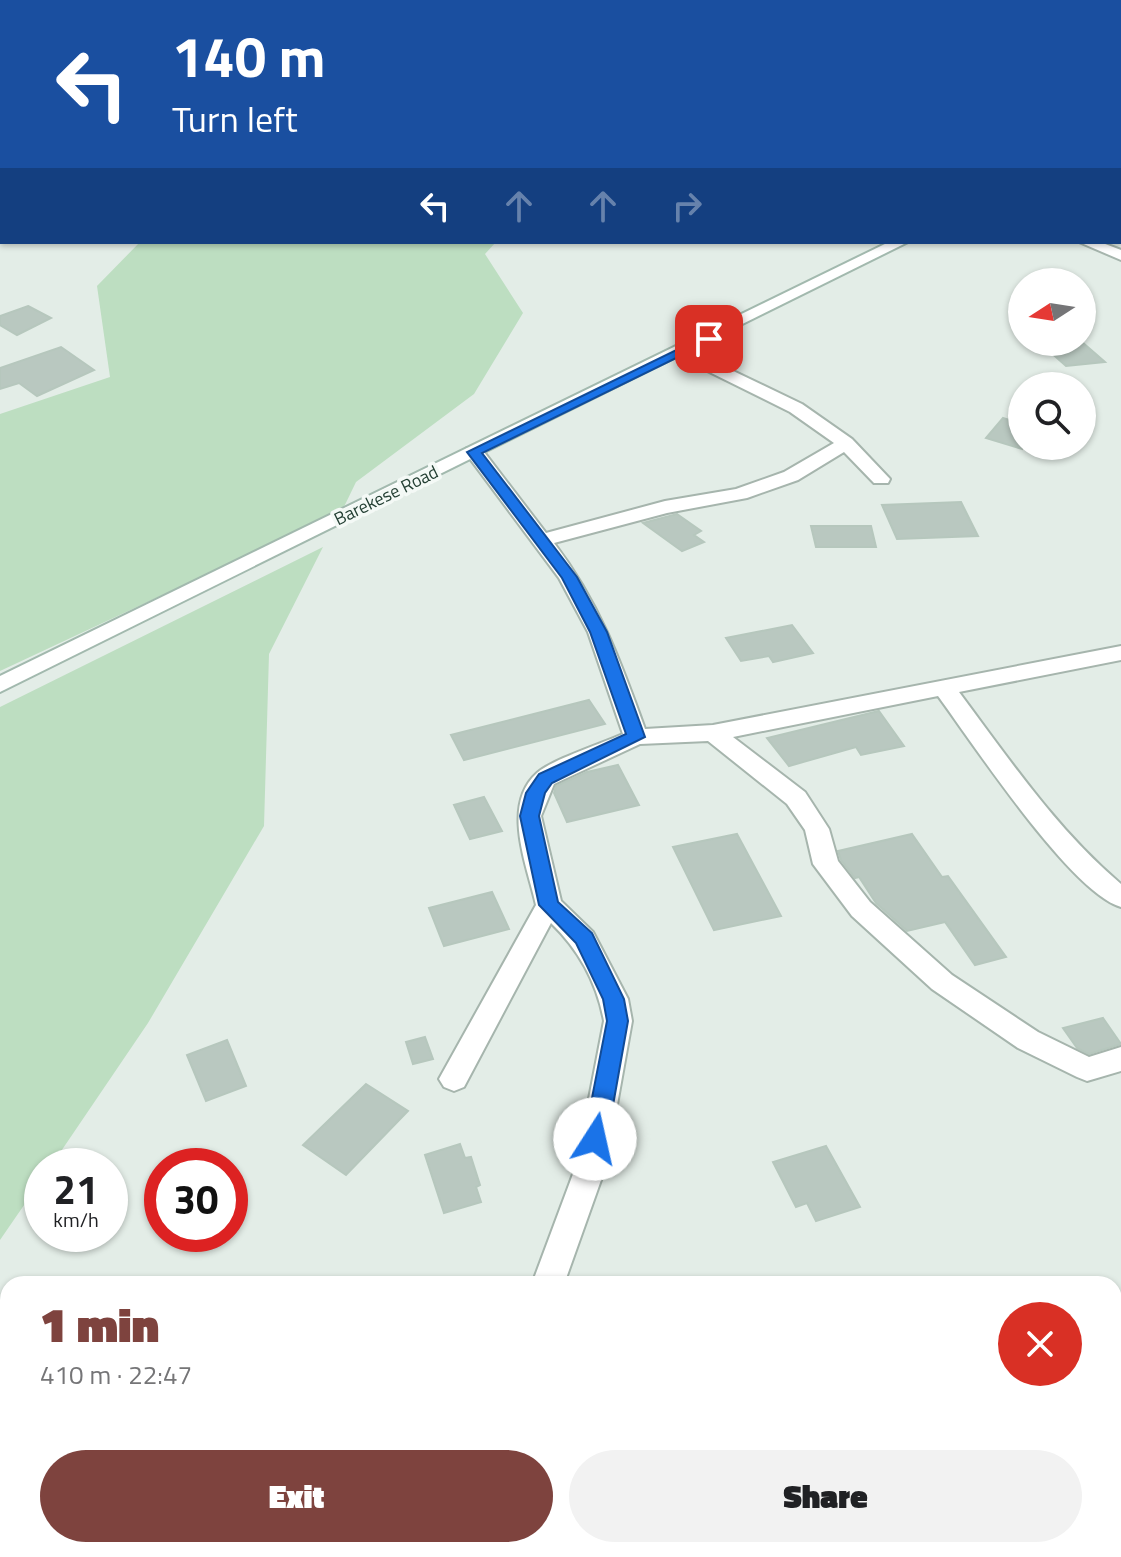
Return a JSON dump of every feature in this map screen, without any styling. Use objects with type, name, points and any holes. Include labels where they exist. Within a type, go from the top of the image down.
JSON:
[{"type":"street","name":"Barekese Road","points":[[0,685],[683,352],[897,244]]},
{"type":"street","points":[[1091,244],[1121,255]]},
{"type":"street","points":[[683,352],[796,408],[846,443],[881,479]]},
{"type":"street","points":[[543,540],[665,507],[740,494],[791,476],[846,443]]},
{"type":"street","points":[[474,452],[516,512],[543,540],[569,577],[599,632],[636,737]]},
{"type":"street","points":[[551,1276],[591,1166],[618,1021],[614,999],[584,939],[549,905],[529,816],[536,793],[546,778],[636,737],[713,733],[1121,653]]},
{"type":"street","points":[[945,689],[1035,810],[1081,864],[1121,898]]},
{"type":"street","points":[[713,733],[796,798],[817,829],[826,864],[861,909],[942,982],[1028,1040],[1087,1069],[1121,1059]]},
{"type":"street","points":[[454,1079],[521,951],[549,905]]},
{"type":"green space","points":[[138,244],[494,244],[485,254],[523,313],[474,394],[356,482],[342,511],[0,671],[0,414],[110,377],[97,286]]},
{"type":"green space","points":[[323,547],[269,654],[264,826],[148,1023],[63,1148],[24,1148],[24,1205],[0,1240],[0,707]]},
{"type":"building","points":[[28,306],[51,318],[17,335],[0,325],[0,316]]},
{"type":"building","points":[[61,347],[94,370],[37,396],[19,383],[0,389],[0,368]]},
{"type":"building","points":[[1096,354],[1105,362],[1066,366],[1055,356]]},
{"type":"building","points":[[1003,418],[1008,420],[1008,445],[986,438]]},
{"type":"building","points":[[961,502],[978,536],[897,539],[882,505]]},
{"type":"building","points":[[677,514],[701,531],[694,535],[704,542],[682,551],[643,523]]},
{"type":"building","points":[[811,526],[871,526],[876,547],[816,547]]},
{"type":"building","points":[[792,625],[813,653],[773,662],[769,656],[741,661],[726,638]]},
{"type":"building","points":[[589,700],[605,724],[464,760],[451,735]]},
{"type":"building","points":[[879,711],[904,746],[861,755],[856,747],[789,766],[767,738]]},
{"type":"building","points":[[618,765],[639,805],[567,822],[554,793],[556,786],[587,772]]},
{"type":"building","points":[[484,797],[502,831],[470,839],[454,805]]},
{"type":"building","points":[[737,834],[781,916],[714,930],[673,847]]},
{"type":"building","points":[[912,834],[942,877],[948,876],[1006,957],[975,965],[945,922],[907,931],[876,903],[859,877],[855,878],[841,860],[838,851]]},
{"type":"building","points":[[492,892],[509,929],[444,946],[429,908]]},
{"type":"building","points":[[1103,1018],[1121,1044],[1089,1054],[1077,1048],[1063,1028]]},
{"type":"building","points":[[425,1037],[433,1059],[413,1064],[406,1042]]},
{"type":"building","points":[[227,1040],[246,1086],[206,1101],[187,1055]]},
{"type":"building","points":[[366,1084],[408,1111],[346,1175],[303,1145]]},
{"type":"building","points":[[460,1144],[465,1158],[471,1157],[480,1185],[476,1187],[481,1202],[444,1213],[425,1155]]},
{"type":"building","points":[[826,1146],[860,1207],[816,1221],[807,1203],[796,1207],[773,1162]]},
{"type":"route","points":[[595,1139],[618,1021],[614,999],[584,939],[549,905],[529,816],[536,793],[546,778],[636,737],[599,632],[569,577],[543,540],[516,512],[474,452],[709,339]]}]
